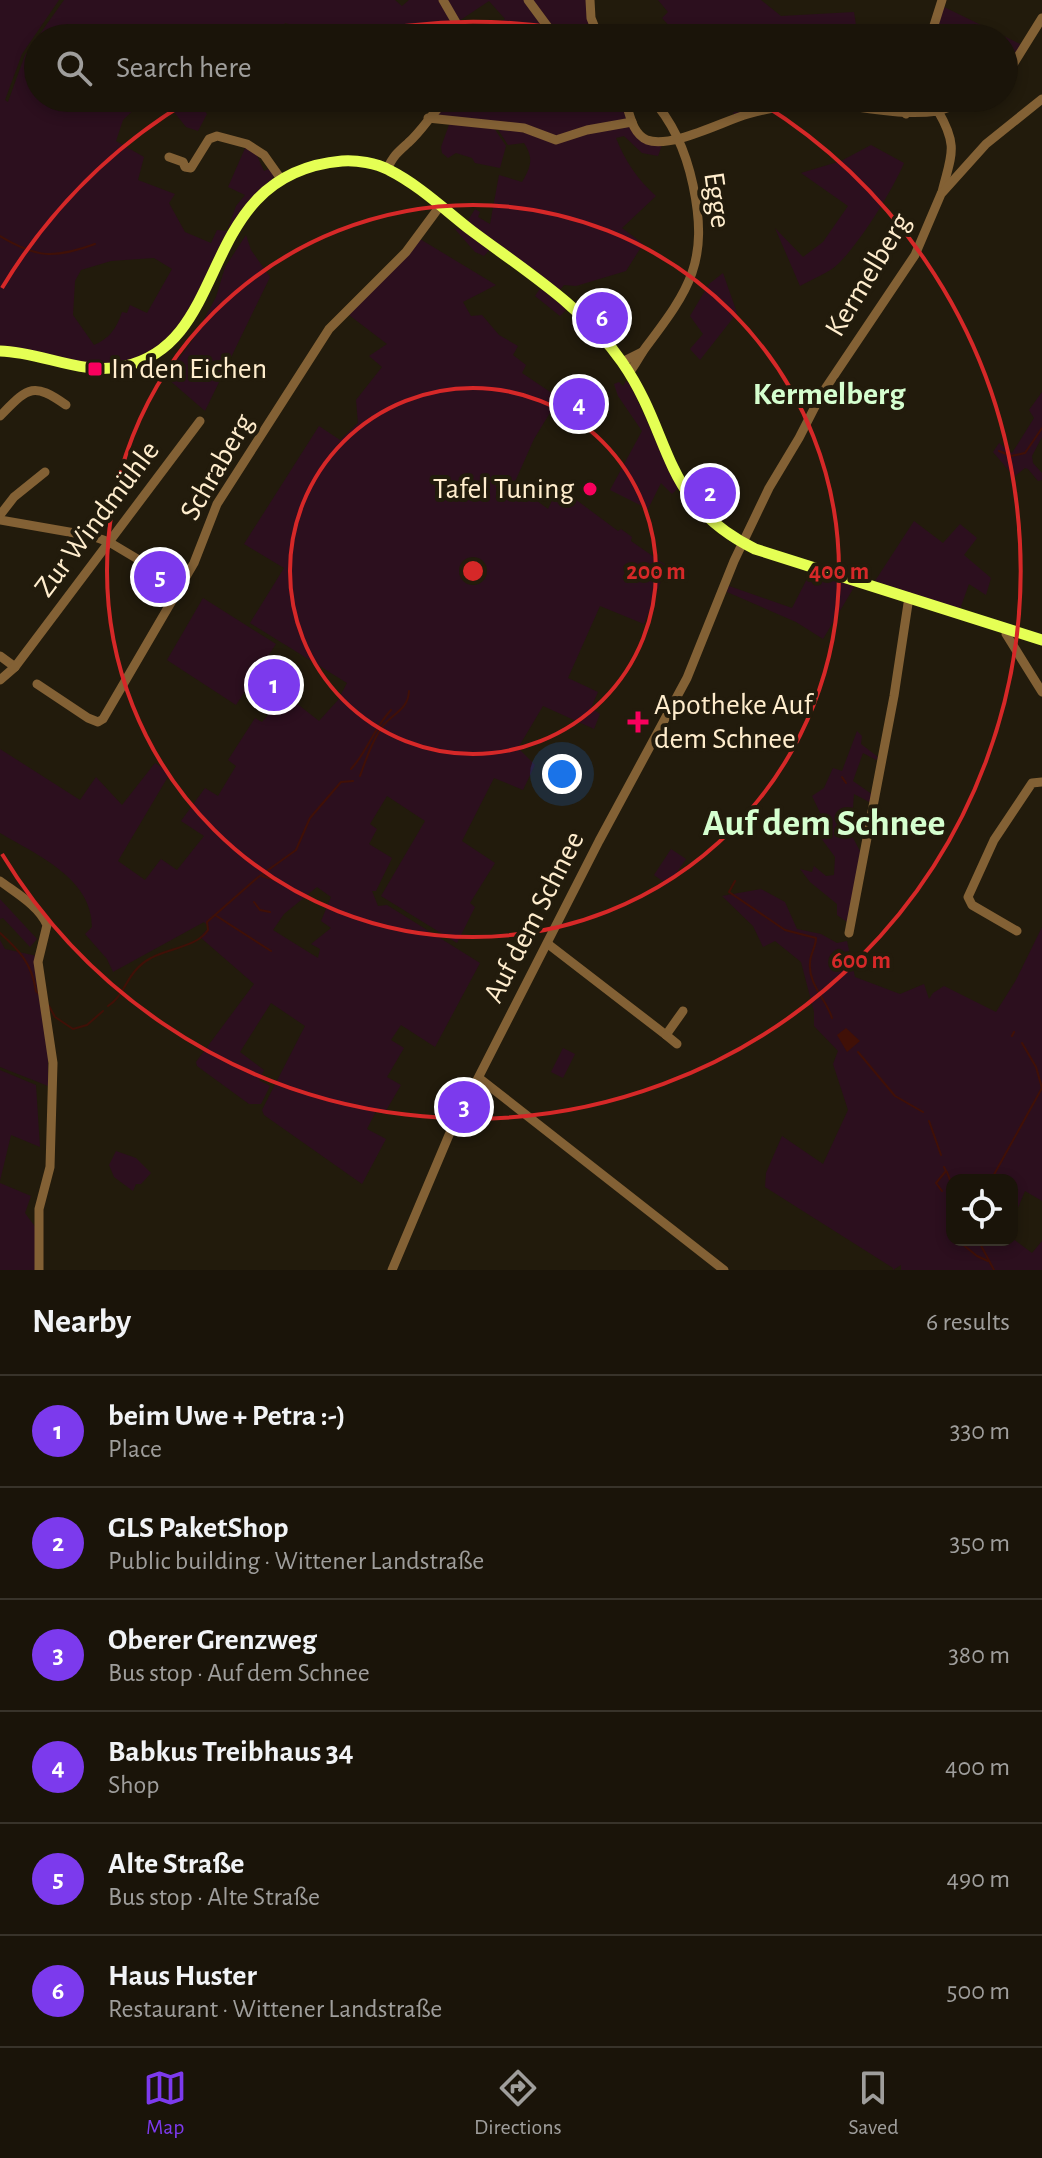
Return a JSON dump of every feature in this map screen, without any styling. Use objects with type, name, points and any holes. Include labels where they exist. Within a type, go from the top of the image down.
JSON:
[{"type":"main road","points":[[0,351],[95,369],[128,365],[150,357],[173,339],[190,317],[240,220],[255,201],[281,179],[325,163],[349,160],[372,164],[413,184],[598,332],[629,373],[678,480],[710,520],[727,535],[784,559],[1042,640]]},
{"type":"street","points":[[443,0],[457,24]]},
{"type":"street","points":[[528,0],[546,24]]},
{"type":"street","points":[[590,0],[593,24]]},
{"type":"street","points":[[934,24],[942,0]]},
{"type":"street","points":[[1018,57],[1042,18]]},
{"type":"street","name":"Kermelberg","points":[[743,543],[769,488],[821,395],[915,255],[941,194],[986,144],[1042,99]]},
{"type":"street","points":[[387,169],[397,151],[407,144],[434,112]]},
{"type":"street","points":[[629,112],[641,136],[659,142],[758,112]]},
{"type":"street","name":"Egge","points":[[629,373],[683,296],[700,243],[696,197],[688,163],[663,112]]},
{"type":"street","points":[[892,112],[927,112]]},
{"type":"street","points":[[939,112],[949,129],[953,146],[941,194]]},
{"type":"street","points":[[428,118],[524,128],[556,140],[587,130],[632,122]]},
{"type":"street","points":[[169,157],[191,168],[209,139],[217,136],[247,144],[264,155],[281,179]]},
{"type":"street","name":"Schraberg","points":[[37,684],[50,687],[88,718],[98,722],[103,719],[194,563],[217,504],[329,329],[406,252],[440,206]]},
{"type":"street","name":"Egge","points":[[622,362],[642,352]]},
{"type":"street","points":[[0,416],[19,397],[36,389],[44,390],[66,405]]},
{"type":"street","name":"Zur Windmühle","points":[[0,680],[15,667],[200,421]]},
{"type":"street","points":[[45,472],[14,497],[0,518],[109,542],[181,585]]},
{"type":"street","name":"Auf dem Schnee","points":[[392,1270],[449,1135],[616,809],[687,678],[743,543]]},
{"type":"street","points":[[849,933],[894,696],[909,597]]},
{"type":"street","points":[[1007,629],[1006,634],[1042,692]]},
{"type":"street","points":[[0,656],[15,667]]},
{"type":"street","points":[[1017,931],[972,905],[968,897],[1006,820],[1032,783],[1042,782]]},
{"type":"street","points":[[0,881],[46,919],[47,925],[38,962],[53,1063],[50,1167],[39,1209],[39,1270]]},
{"type":"street","points":[[548,944],[677,1044]]},
{"type":"street","points":[[666,1035],[683,1011]]},
{"type":"street","points":[[479,1078],[724,1270]]},
{"type":"shaded area","points":[[0,0],[59,0],[43,24],[24,24],[24,51],[5,100],[8,102],[24,58],[24,112],[131,112],[123,120],[116,141],[144,157],[138,180],[175,194],[169,203],[185,232],[211,243],[217,230],[227,231],[236,206],[245,195],[228,187],[246,146],[255,151],[264,171],[271,168],[274,179],[239,216],[175,333],[158,346],[129,360],[97,364],[60,360],[0,347]],"holes":[[[154,258],[172,269],[147,313],[130,305],[127,313],[122,312],[112,332],[94,345],[73,315],[75,281],[81,270],[111,261]]]},
{"type":"shaded area","points":[[64,0],[395,0],[402,6],[409,0],[441,0],[455,24],[47,24]]},
{"type":"shaded area","points":[[445,0],[587,0],[593,24],[497,24],[505,19],[489,1],[459,21]]},
{"type":"shaded area","points":[[658,0],[761,0],[781,16],[854,12],[856,24],[668,24],[662,18],[668,12]]},
{"type":"shaded area","points":[[942,6],[979,24],[936,24]]},
{"type":"shaded area","points":[[174,112],[207,114],[198,131],[186,127]]},
{"type":"shaded area","points":[[437,112],[626,112],[630,125],[662,145],[658,156],[642,153],[624,136],[616,138],[633,170],[656,196],[622,228],[643,244],[626,271],[576,286],[564,285],[558,292],[467,222],[475,209],[480,212],[478,217],[490,224],[499,175],[522,182],[529,167],[529,153],[524,143],[508,145],[497,128],[563,139],[438,116]]},
{"type":"shaded area","points":[[450,122],[494,128],[506,146],[500,168],[475,163],[472,158],[456,153],[448,158],[442,153],[441,147]]},
{"type":"shaded area","points":[[871,145],[904,163],[899,175],[847,255],[830,270],[800,286],[775,228],[803,257],[823,242],[848,206],[801,173],[841,161]]},
{"type":"shaded area","points":[[454,228],[471,233],[490,249],[484,256],[475,252]]},
{"type":"shaded area","points":[[246,235],[251,250],[270,277],[205,411],[160,372],[181,356],[194,338],[216,297],[225,267]]},
{"type":"shaded area","points":[[420,239],[496,285],[463,302],[471,316],[482,315],[499,335],[518,346],[513,355],[526,365],[522,373],[559,398],[534,439],[514,484],[548,509],[557,490],[575,499],[618,531],[621,529],[632,537],[631,541],[667,566],[644,624],[600,606],[568,678],[598,692],[591,708],[600,714],[594,729],[543,706],[518,748],[535,765],[523,790],[494,778],[462,841],[495,863],[470,903],[475,907],[457,943],[381,896],[425,821],[387,796],[370,824],[377,829],[369,844],[392,858],[376,891],[372,891],[378,906],[387,905],[480,963],[435,1047],[401,1025],[391,1040],[404,1048],[387,1077],[401,1085],[384,1114],[376,1111],[367,1129],[386,1139],[362,1184],[264,1115],[262,1110],[305,1026],[271,1003],[240,1052],[264,1070],[259,1080],[270,1086],[261,1104],[249,1104],[197,1066],[196,1062],[254,984],[200,937],[209,927],[204,922],[113,972],[107,959],[85,934],[92,927],[90,910],[73,882],[45,859],[0,833],[0,749],[80,800],[96,777],[122,805],[155,763],[169,775],[118,861],[145,880],[161,859],[177,870],[204,836],[181,821],[205,788],[218,796],[236,766],[228,760],[255,718],[262,722],[286,695],[319,721],[338,700],[347,683],[250,623],[284,568],[244,544],[319,426],[340,440],[358,423],[356,400],[382,367],[369,356],[387,344],[349,315]],"holes":[[[317,887],[331,897],[321,921],[331,928],[311,944],[320,949],[318,958],[273,930],[284,914]]]},
{"type":"shaded area","points":[[723,273],[737,313],[700,360],[690,349],[703,334],[690,316],[709,284]]},
{"type":"shaded area","points":[[539,290],[567,309],[560,316],[535,296]]},
{"type":"shaded area","points":[[626,381],[678,488],[672,494],[661,483],[648,509],[610,490],[642,431],[618,396],[614,384],[619,382],[623,386]]},
{"type":"shaded area","points":[[1042,392],[1042,437],[1032,456],[1033,463],[1042,473],[1042,480],[1038,481],[1025,468],[1010,480],[1010,472],[993,452],[999,443],[1012,453],[1034,418],[1029,410]]},
{"type":"shaded area","points":[[914,521],[943,543],[960,524],[977,538],[964,555],[991,578],[986,595],[969,584],[960,609],[875,581]]},
{"type":"shaded area","points":[[811,571],[856,584],[823,639],[796,622],[727,592],[729,586],[792,608]]},
{"type":"shaded area","points":[[203,598],[276,644],[236,705],[167,660]]},
{"type":"shaded area","points":[[857,731],[862,736],[861,744],[878,757],[876,760],[863,753],[853,781],[873,795],[871,803],[854,794],[851,834],[861,853],[847,922],[837,915],[837,904],[810,882],[800,869],[812,872],[814,866],[826,876],[834,875],[835,857],[821,838],[825,823],[812,796],[824,788],[833,768],[842,771]]},
{"type":"shaded area","points":[[671,849],[686,859],[668,885],[654,875]]},
{"type":"shaded area","points":[[761,889],[785,902],[797,929],[821,934],[837,943],[847,941],[855,977],[900,994],[924,984],[929,999],[944,986],[996,1012],[1042,927],[1042,1201],[1025,1191],[1018,1208],[1018,1174],[946,1174],[946,1246],[1018,1246],[1018,1242],[1032,1253],[1042,1241],[1042,1270],[901,1270],[901,1265],[893,1270],[765,1187],[766,1173],[782,1136],[823,1164],[848,1110],[833,1064],[838,1051],[814,1026],[814,1012],[801,962],[775,941],[763,947],[753,926],[722,896]]},
{"type":"shaded area","points":[[0,899],[37,939],[30,947],[3,918],[0,919]]},
{"type":"shaded area","points":[[0,940],[5,949],[37,956],[48,1041],[48,1086],[0,1067]]},
{"type":"shaded area","points":[[846,1028],[860,1041],[847,1052],[837,1035]]},
{"type":"shaded area","points":[[563,1048],[575,1054],[563,1078],[551,1072]]},
{"type":"shaded area","points":[[0,1070],[36,1085],[40,1147],[11,1135],[0,1181]]},
{"type":"shaded area","points":[[116,1151],[136,1158],[151,1173],[141,1184],[136,1184],[133,1191],[114,1177],[109,1165]]},
{"type":"shaded area","points":[[0,1183],[31,1196],[25,1213],[36,1228],[36,1270],[0,1270]]},
{"type":"waterway","points":[[0,236],[25,249],[46,254],[68,252],[95,244]]},
{"type":"waterway","points":[[999,451],[1011,456],[1025,453],[1042,428]]},
{"type":"waterway","points":[[360,776],[378,733],[406,703],[409,691]]},
{"type":"waterway","points":[[351,769],[391,710]]},
{"type":"waterway","points":[[842,777],[846,783]]},
{"type":"waterway","points":[[108,1006],[143,963],[203,936],[208,930],[207,922],[257,878],[296,850],[310,818],[341,782],[353,781]]},
{"type":"waterway","points":[[262,876],[276,880]]},
{"type":"waterway","points":[[735,881],[729,892],[785,930],[816,938],[810,971],[832,1018]]},
{"type":"waterway","points":[[254,902],[260,910],[270,912]]},
{"type":"waterway","points":[[215,915],[271,951]]},
{"type":"waterway","points":[[0,933],[24,959],[39,994]]},
{"type":"waterway","points":[[49,1006],[55,1017],[73,1029],[87,1025],[103,1011]]},
{"type":"waterway","points":[[1012,1036],[1014,1032]]},
{"type":"waterway","points":[[994,1174],[1042,1088],[1036,1067],[1022,1043]]},
{"type":"waterway","points":[[858,1052],[895,1096],[923,1112]]},
{"type":"waterway","points":[[929,1121],[941,1155]]},
{"type":"waterway","points":[[942,1191],[936,1183],[946,1171],[944,1167]]},
{"type":"waterway","points":[[965,1246],[988,1261]]},
{"type":"waterway","points":[[981,1246],[994,1270]]},
{"type":"place","name":"Haus Huster","points":[[602,318]]},
{"type":"place","name":"In den Eichen","points":[[95,369]]},
{"type":"place","name":"Babkus Treibhaus 34","points":[[579,404]]},
{"type":"place","name":"Tafel Tuning","points":[[590,489]]},
{"type":"place","name":"GLS PaketShop","points":[[710,493]]},
{"type":"place","name":"Alte Straße","points":[[160,577]]},
{"type":"place","name":"beim Uwe + Petra :-)","points":[[274,685]]},
{"type":"place","name":"Apotheke Auf dem Schnee","points":[[638,722]]},
{"type":"place","name":"Oberer Grenzweg","points":[[464,1107]]},
{"type":"district","name":"Kermelberg","points":[[829,394]]},
{"type":"district","name":"Auf dem Schnee","points":[[824,824]]}]
